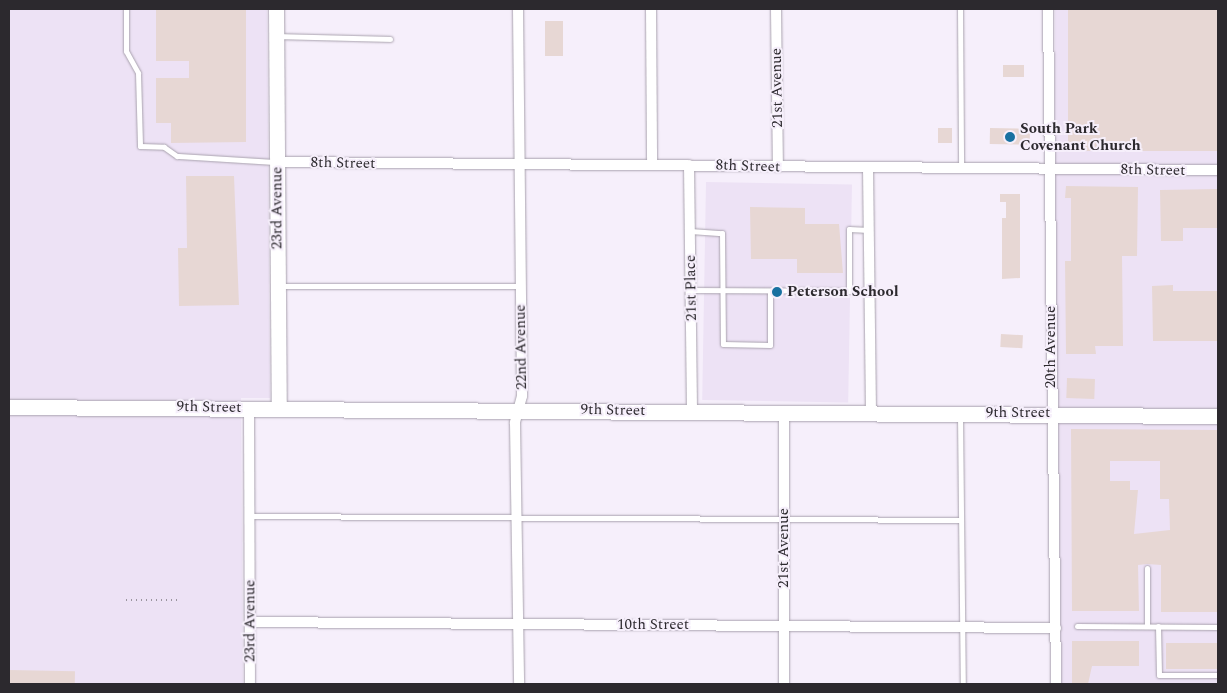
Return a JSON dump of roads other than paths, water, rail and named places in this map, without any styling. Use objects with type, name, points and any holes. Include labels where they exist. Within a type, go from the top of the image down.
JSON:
[{"type":"street","name":"23rd Avenue","points":[[276,9],[279,407]]},
{"type":"street","name":"22nd Avenue","points":[[518,9],[520,286],[515,516],[518,684]]},
{"type":"street","points":[[651,9],[652,164]]},
{"type":"street","name":"21st Avenue","points":[[776,9],[778,168]]},
{"type":"street","name":"20th Avenue","points":[[1048,9],[1051,414],[1056,684]]},
{"type":"street","name":"8th Street","points":[[277,162],[520,165],[652,164],[778,168],[1218,170]]},
{"type":"street","name":"21st Place","points":[[689,165],[692,411]]},
{"type":"street","points":[[868,167],[871,412]]},
{"type":"street","name":"9th Street","points":[[9,406],[1218,416]]},
{"type":"street","name":"23rd Avenue","points":[[249,408],[250,684]]},
{"type":"street","name":"21st Avenue","points":[[784,412],[784,684]]},
{"type":"street","name":"10th Street","points":[[250,622],[1056,628]]},
{"type":"lane","points":[[126,9],[126,51],[138,73],[140,146],[164,148],[177,156],[277,162]]},
{"type":"lane","points":[[960,9],[961,168]]},
{"type":"lane","points":[[276,36],[390,39]]},
{"type":"lane","points":[[849,292],[849,229],[869,230]]},
{"type":"lane","points":[[690,231],[722,233],[723,344],[770,345],[770,291]]},
{"type":"lane","points":[[277,286],[520,286]]},
{"type":"lane","points":[[691,290],[870,291]]},
{"type":"lane","points":[[960,413],[963,684]]},
{"type":"lane","points":[[249,516],[961,520]]},
{"type":"lane","points":[[1147,568],[1148,626]]},
{"type":"lane","points":[[1077,626],[1218,626]]},
{"type":"lane","points":[[1158,626],[1159,675],[1218,675]]},
{"type":"place","name":"South Park Covenant Church","points":[[1010,137]]},
{"type":"place","name":"Peterson School","points":[[777,292]]}]
